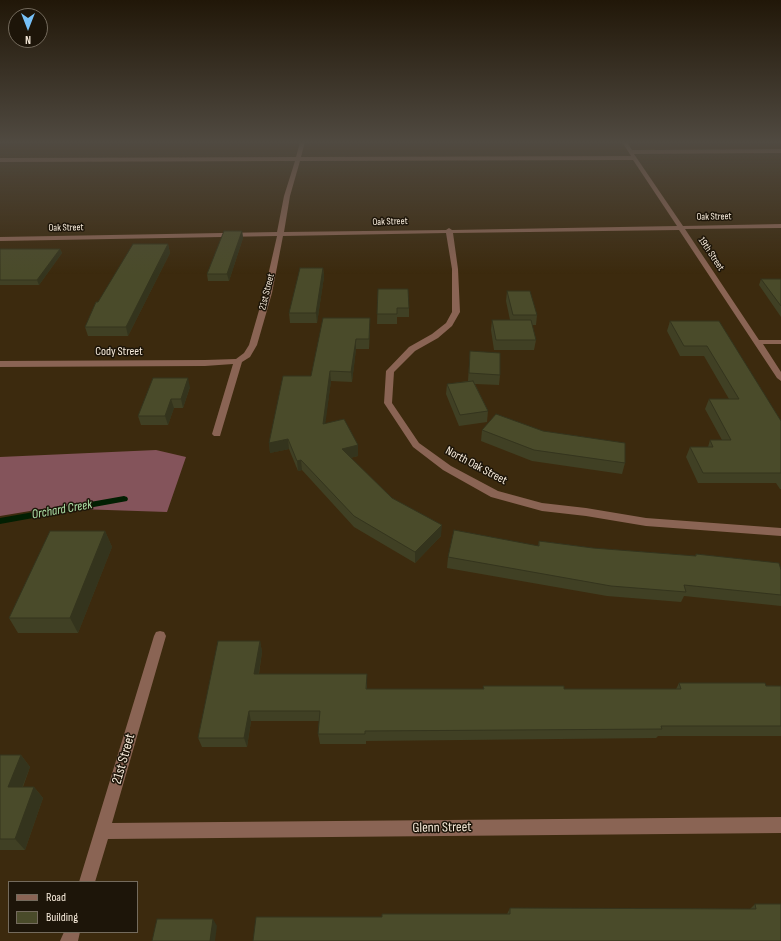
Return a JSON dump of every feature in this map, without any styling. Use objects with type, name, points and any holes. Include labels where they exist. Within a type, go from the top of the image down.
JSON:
[{"type":"street","name":"21st Street","points":[[238,360],[247,354],[253,345],[268,293],[290,186]]},
{"type":"street","name":"19th Street","points":[[654,186],[781,378]]},
{"type":"street","name":"Oak Street","points":[[0,238],[280,236],[450,230],[781,226]]},
{"type":"street","name":"North Oak Street","points":[[450,230],[455,269],[456,312],[449,324],[435,336],[412,349],[390,371],[388,403],[416,446],[447,468],[495,494],[542,507],[586,512],[646,522],[781,532]]},
{"type":"street","points":[[757,342],[781,342]]},
{"type":"street","points":[[217,434],[238,360]]},
{"type":"street","name":"Cody Street","points":[[0,364],[205,363],[238,360]]},
{"type":"street","name":"21st Street","points":[[87,881],[160,636]]},
{"type":"street","name":"Glenn Street","points":[[103,831],[781,825]]},
{"type":"shaded area","points":[[156,450],[186,457],[167,512],[48,508],[0,516],[0,457]]},
{"type":"building","points":[[224,231],[242,231],[227,274],[207,274]]},
{"type":"building","points":[[133,244],[168,244],[126,327],[85,327],[96,302],[98,302]]},
{"type":"building","points":[[0,249],[60,249],[37,280],[0,280]]},
{"type":"building","points":[[300,268],[323,268],[316,313],[289,313]]},
{"type":"building","points":[[761,279],[781,279],[781,306]]},
{"type":"building","points":[[378,289],[408,289],[409,308],[397,308],[397,314],[377,314]]},
{"type":"building","points":[[507,291],[530,291],[537,315],[513,315]]},
{"type":"building","points":[[323,318],[370,318],[369,339],[356,339],[351,372],[330,371],[323,424],[344,419],[358,445],[342,449],[392,498],[442,525],[415,552],[354,516],[301,460],[297,461],[288,439],[269,443],[283,376],[311,376]]},
{"type":"building","points":[[492,320],[531,320],[536,340],[496,340]]},
{"type":"building","points":[[670,321],[719,321],[781,421],[781,473],[703,473],[690,447],[713,447],[710,440],[731,440],[709,399],[739,399],[707,346],[684,346]]},
{"type":"building","points":[[470,351],[500,353],[500,375],[469,373]]},
{"type":"building","points":[[153,378],[188,378],[181,399],[171,399],[165,416],[138,416]]},
{"type":"building","points":[[473,381],[488,411],[460,415],[447,384]]},
{"type":"building","points":[[496,414],[543,431],[625,443],[625,463],[534,450],[482,430]]},
{"type":"building","points":[[454,530],[539,546],[539,541],[593,548],[696,556],[696,554],[779,563],[781,570],[781,595],[684,585],[686,592],[611,586],[448,557]]},
{"type":"building","points":[[50,531],[105,531],[70,618],[9,618]]},
{"type":"building","points":[[218,641],[260,641],[254,674],[367,674],[366,689],[484,689],[483,686],[564,686],[564,689],[681,689],[679,683],[765,683],[766,686],[781,686],[781,726],[661,726],[662,729],[365,731],[365,734],[318,734],[320,711],[249,711],[244,738],[198,738]]},
{"type":"building","points":[[0,755],[21,755],[8,787],[34,787],[15,839],[0,839]]},
{"type":"building","points":[[755,904],[781,904],[781,941],[253,941],[256,917],[382,917],[382,914],[510,914],[510,908],[756,909]]},
{"type":"building","points":[[157,919],[213,919],[210,941],[152,941]]},
{"type":"waterway","name":"Orchard Creek","points":[[0,521],[124,499]]}]
